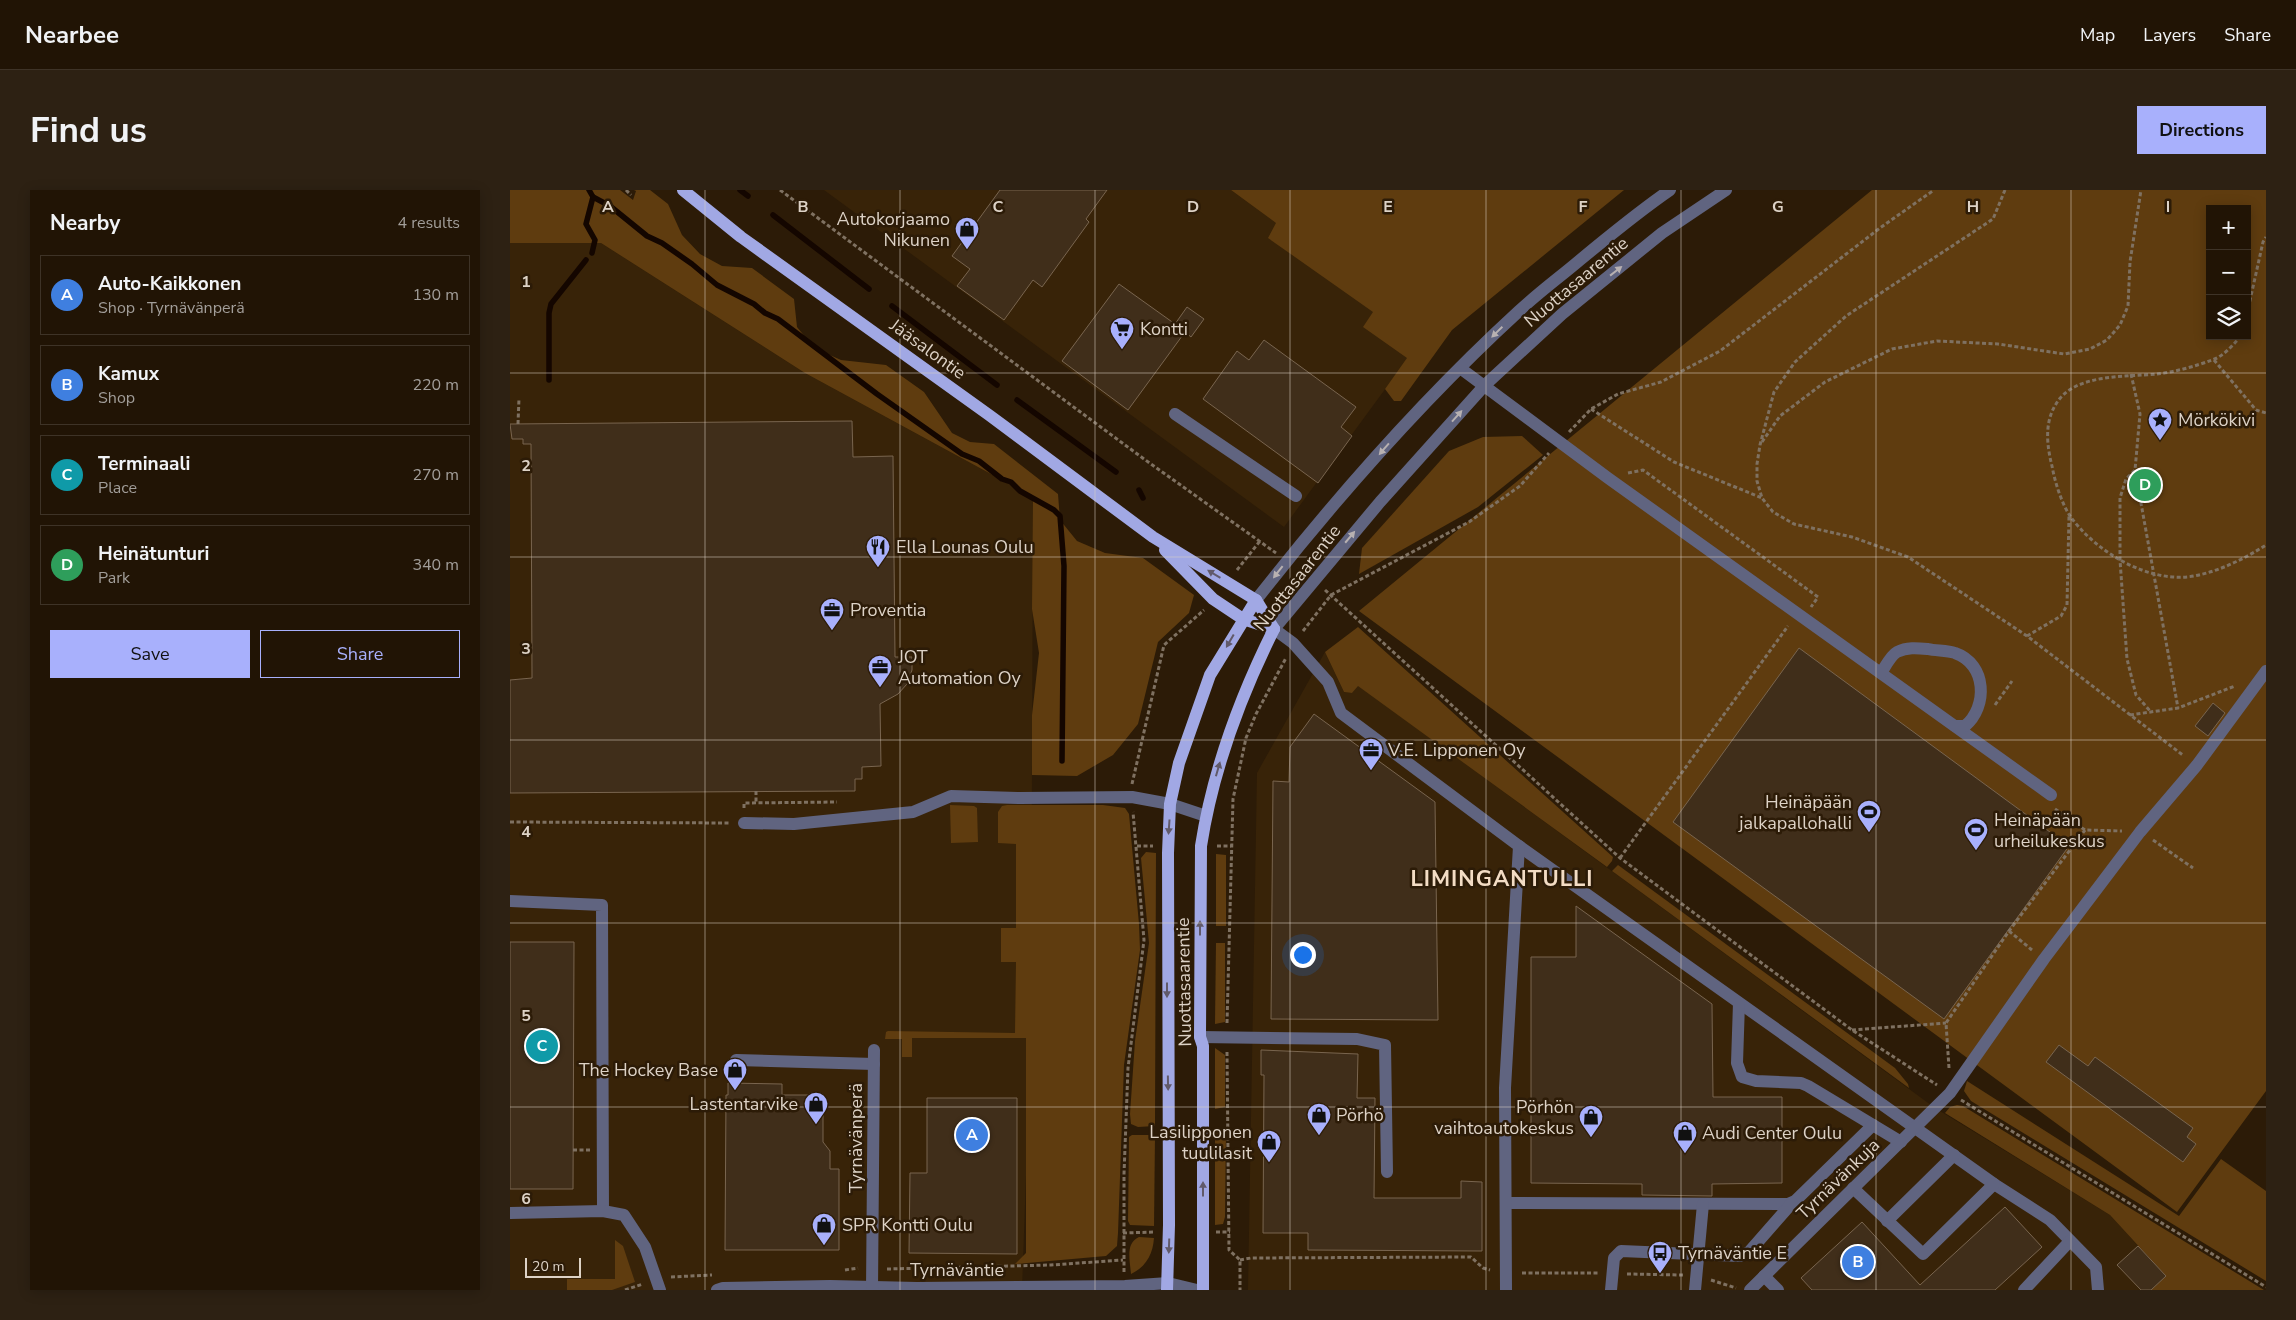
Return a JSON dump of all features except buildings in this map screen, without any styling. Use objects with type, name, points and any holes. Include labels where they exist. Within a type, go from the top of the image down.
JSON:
[{"type":"main road","name":"Jääsalontie","points":[[683,190],[742,237],[1027,443],[1153,537],[1256,600],[1274,629]]},
{"type":"main road","name":"Jääsalontie","points":[[1153,537],[1209,595],[1243,619],[1274,629]]},
{"type":"main road","name":"Nuottasaarentie","points":[[1167,1286],[1169,1225],[1168,853],[1170,804],[1179,763],[1210,675],[1256,600]]},
{"type":"main road","name":"Nuottasaarentie","points":[[1203,1290],[1203,1046],[1200,1037],[1201,846],[1206,816],[1229,730],[1250,676],[1274,629]]},
{"type":"street","name":"Nuottasaarentie","points":[[1256,600],[1291,556],[1414,414],[1460,368],[1520,310],[1640,210],[1670,190]]},
{"type":"street","name":"Nuottasaarentie","points":[[1274,629],[1380,502],[1484,385],[1562,314],[1662,234],[1726,190]]},
{"type":"street","points":[[1460,368],[1608,478],[2051,795]]},
{"type":"street","points":[[1175,414],[1296,496]]},
{"type":"street","points":[[1274,629],[1293,643],[1328,682],[1341,712],[1519,846],[1994,1184],[2050,1220],[2096,1267],[2098,1290]]},
{"type":"street","points":[[1881,673],[1896,652],[1912,647],[1956,653],[1971,664],[1980,680],[1981,696],[1978,709],[1972,720],[1965,726],[1955,726]]},
{"type":"street","name":"Tyrnävänkuja","points":[[1750,1290],[1950,1093],[2044,959],[2140,832],[2197,765],[2266,671]]},
{"type":"street","points":[[744,824],[794,824],[913,812],[951,796],[1020,798],[1132,797],[1170,804],[1206,816]]},
{"type":"street","points":[[1506,1290],[1506,1040],[1519,846]]},
{"type":"street","points":[[510,902],[602,905],[603,1211]]},
{"type":"street","points":[[1739,1003],[1738,1062],[1742,1076],[1756,1081],[1808,1086],[1901,1142]]},
{"type":"street","points":[[1200,1037],[1357,1039],[1385,1045],[1387,1172]]},
{"type":"street","name":"Tyrnävänperä","points":[[873,1289],[874,1050]]},
{"type":"street","points":[[736,1060],[874,1064]]},
{"type":"street","points":[[1611,1290],[1614,1258],[1621,1251],[1744,1255],[1792,1203],[1873,1125]]},
{"type":"street","points":[[1887,1221],[1954,1155]]},
{"type":"street","points":[[1853,1188],[1923,1254],[1994,1184]]},
{"type":"street","points":[[1506,1203],[1792,1203]]},
{"type":"street","points":[[1695,1290],[1703,1204]]},
{"type":"street","points":[[510,1213],[603,1211],[624,1215],[645,1247],[660,1290]]},
{"type":"street","points":[[2024,1290],[2070,1241]]},
{"type":"street","points":[[1764,1276],[1778,1290]]},
{"type":"street","name":"Tyrnäväntie","points":[[717,1290],[723,1288],[873,1289],[1167,1286],[1197,1290]]},
{"type":"path","points":[[626,190],[631,195]]},
{"type":"path","points":[[780,190],[1144,459],[1278,555]]},
{"type":"path","points":[[1240,1290],[1240,1260],[1229,1250],[1227,1038],[1233,799],[1242,754],[1256,714],[1293,643],[1331,595],[1469,522],[1520,486],[1591,409],[1618,394],[1661,382],[1720,350],[1880,228],[1934,190]]},
{"type":"path","points":[[2005,190],[1994,219],[1846,316],[1795,362],[1774,392],[1760,445],[1757,481],[1762,498],[1773,512],[1794,524],[1852,537],[1908,557],[2026,636],[2197,765]]},
{"type":"path","points":[[1760,445],[1780,416],[1825,382],[1892,349],[1937,341],[1998,344],[2064,354],[2090,349],[2107,340],[2120,325],[2128,306],[2130,262],[2140,190]]},
{"type":"path","points":[[2251,296],[2266,236]]},
{"type":"path","points":[[2236,340],[2214,360],[2158,374],[2131,374],[2098,379],[2072,388],[2056,403],[2047,427],[2048,452],[2055,480],[2069,515],[2091,540],[2130,565],[2154,573],[2192,576],[2208,573],[2237,562],[2266,545]]},
{"type":"path","points":[[2214,360],[2256,410],[2266,413]]},
{"type":"path","points":[[2131,374],[2140,414],[2135,470],[2178,708]]},
{"type":"path","points":[[518,424],[519,398]]},
{"type":"path","points":[[1591,409],[1674,462],[1762,498]]},
{"type":"path","points":[[1608,478],[1643,470],[1818,597],[1796,628],[1790,624],[1620,858]]},
{"type":"path","points":[[2135,470],[2126,479],[2120,498],[2120,560],[2127,659],[2136,695],[2151,712]]},
{"type":"path","points":[[2026,636],[2061,616],[2067,606],[2069,515]]},
{"type":"path","points":[[1234,574],[1260,541]]},
{"type":"path","points":[[1331,595],[1620,858],[1852,1030],[1950,1093],[2266,1287]]},
{"type":"path","points":[[1125,1286],[1124,1184],[1128,1068],[1144,940],[1132,782],[1164,645],[1206,608]]},
{"type":"path","points":[[2129,715],[2178,708],[2238,685]]},
{"type":"path","points":[[756,791],[756,802]]},
{"type":"path","points":[[510,822],[744,824]]},
{"type":"path","points":[[1950,1093],[1946,1023],[2009,932],[2085,830]]},
{"type":"path","points":[[2009,932],[2044,959]]},
{"type":"path","points":[[1852,1030],[1946,1023]]},
{"type":"shaded area","points":[[510,190],[620,190],[633,200],[636,191],[634,190],[650,190],[668,204],[682,235],[700,254],[722,266],[752,268],[794,299],[797,327],[814,348],[841,360],[886,365],[924,392],[952,433],[970,442],[994,444],[1058,494],[1060,520],[1077,541],[1105,553],[1143,558],[1194,595],[1189,613],[1158,642],[1138,724],[1113,755],[1077,776],[1032,775],[1032,715],[1039,653],[1032,609],[1033,497],[805,373],[601,243],[510,243]]},
{"type":"shaded area","points":[[824,190],[1231,190],[1427,332],[1284,527]]},
{"type":"shaded area","points":[[1231,190],[1624,190],[1452,330],[1401,401],[1394,401],[1385,389],[1407,358],[1363,327],[1373,312],[1268,238],[1276,223]]},
{"type":"shaded area","name":"Heinäpään urheilukeskus","points":[[1872,190],[2266,190],[2266,1091],[2177,1212],[1359,611]]},
{"type":"shaded area","points":[[510,243],[601,243],[805,373],[1033,497],[1031,1034],[1022,1290],[510,1290]]},
{"type":"shaded area","points":[[1522,436],[1543,455],[1478,507],[1359,574],[1362,548],[1449,451],[1483,437]]},
{"type":"shaded area","points":[[1358,627],[1613,857],[1607,867],[1358,686],[1352,693],[1344,692],[1325,652]]},
{"type":"shaded area","points":[[1325,652],[1344,692],[1352,693],[1358,685],[1935,1108],[2110,1215],[2166,1276],[2151,1290],[1248,1290],[1257,773]]},
{"type":"shaded area","points":[[950,805],[974,806],[977,808],[978,842],[951,843]]},
{"type":"shaded area","points":[[1103,805],[1125,808],[1129,814],[1140,950],[1124,1065],[1117,1246],[1106,1256],[1015,1264],[1026,1253],[1026,1038],[912,1038],[912,1057],[902,1057],[902,1039],[885,1039],[886,1032],[888,1031],[1015,1033],[1016,962],[1001,962],[1001,928],[1016,928],[1016,844],[998,843],[998,812],[1002,806]]},
{"type":"shaded area","points":[[1146,852],[1156,853],[1155,1126],[1138,1127],[1131,1124],[1130,1114],[1135,1041],[1149,943],[1141,858]]},
{"type":"shaded area","points":[[1216,854],[1226,855],[1226,926],[1216,926]]},
{"type":"shaded area","points":[[1618,865],[1895,1068],[1909,1088],[1612,871]]},
{"type":"shaded area","points":[[1216,943],[1225,943],[1225,1022],[1215,1024]]},
{"type":"shaded area","points":[[1215,1048],[1225,1055],[1225,1107],[1215,1109]]},
{"type":"shaded area","points":[[1967,1081],[2179,1216],[2221,1159],[2266,1191],[2266,1281],[1971,1101],[1964,1091]]},
{"type":"shaded area","points":[[1963,1106],[2264,1290],[2151,1290],[2166,1276],[2110,1215],[1945,1113],[1950,1107]]},
{"type":"shaded area","points":[[1215,1129],[1226,1130],[1225,1217],[1223,1224],[1215,1225]]},
{"type":"shaded area","points":[[1132,1135],[1155,1135],[1154,1226],[1130,1225],[1128,1221],[1129,1137]]},
{"type":"shaded area","points":[[1139,1237],[1154,1238],[1153,1244],[1145,1264],[1131,1274],[1130,1248],[1132,1243]]},
{"type":"shaded area","points":[[615,1240],[623,1246],[635,1282],[612,1290],[567,1290],[567,1279],[615,1279]]},
{"type":"waterway","points":[[589,190],[593,197],[586,224],[595,240],[592,253]]},
{"type":"waterway","points":[[740,190],[748,196]]},
{"type":"waterway","points":[[593,197],[610,206],[647,236],[662,243],[692,264],[717,285],[778,319],[877,394],[962,454],[979,461],[1002,479],[1011,482],[1020,491],[1054,510],[1060,516],[1064,566],[1062,761]]},
{"type":"waterway","points":[[773,215],[869,289]]},
{"type":"waterway","points":[[549,380],[549,313],[551,304],[586,260]]},
{"type":"waterway","points":[[892,306],[997,385]]},
{"type":"waterway","points":[[1017,400],[1116,472]]},
{"type":"waterway","points":[[1139,490],[1143,498]]},
{"type":"place","name":"Autokorjaamo Nikunen","points":[[967,250]]},
{"type":"place","name":"Kontti","points":[[1122,350]]},
{"type":"place","name":"Mörkökivi","points":[[2160,441]]},
{"type":"place","name":"Heinätunturi","points":[[2145,485]]},
{"type":"place","name":"Ella Lounas Oulu","points":[[878,568]]},
{"type":"place","name":"Proventia","points":[[832,631]]},
{"type":"place","name":"JOT Automation Oy","points":[[880,688]]},
{"type":"place","name":"V.E. Lipponen Oy","points":[[1371,771]]},
{"type":"place","name":"Heinäpään jalkapallohalli","points":[[1869,833]]},
{"type":"place","name":"Heinäpään urheilukeskus","points":[[1976,851]]},
{"type":"place","name":"Terminaali","points":[[542,1046]]},
{"type":"place","name":"The Hockey Base","points":[[735,1091]]},
{"type":"place","name":"Lastentarvike","points":[[816,1125]]},
{"type":"place","name":"Auto-Kaikkonen","points":[[972,1135]]},
{"type":"place","name":"Pörhö","points":[[1319,1136]]},
{"type":"place","name":"Pörhön vaihtoautokeskus","points":[[1591,1138]]},
{"type":"place","name":"Audi Center Oulu","points":[[1685,1154]]},
{"type":"place","name":"Lasilipponen tuulilasit","points":[[1269,1163]]},
{"type":"place","name":"SPR Kontti Oulu","points":[[824,1246]]},
{"type":"place","name":"Kamux","points":[[1858,1262]]},
{"type":"place","name":"Tyrnäväntie E","points":[[1660,1274]]},
{"type":"district","name":"LIMINGANTULLI","points":[[1502,879]]}]
